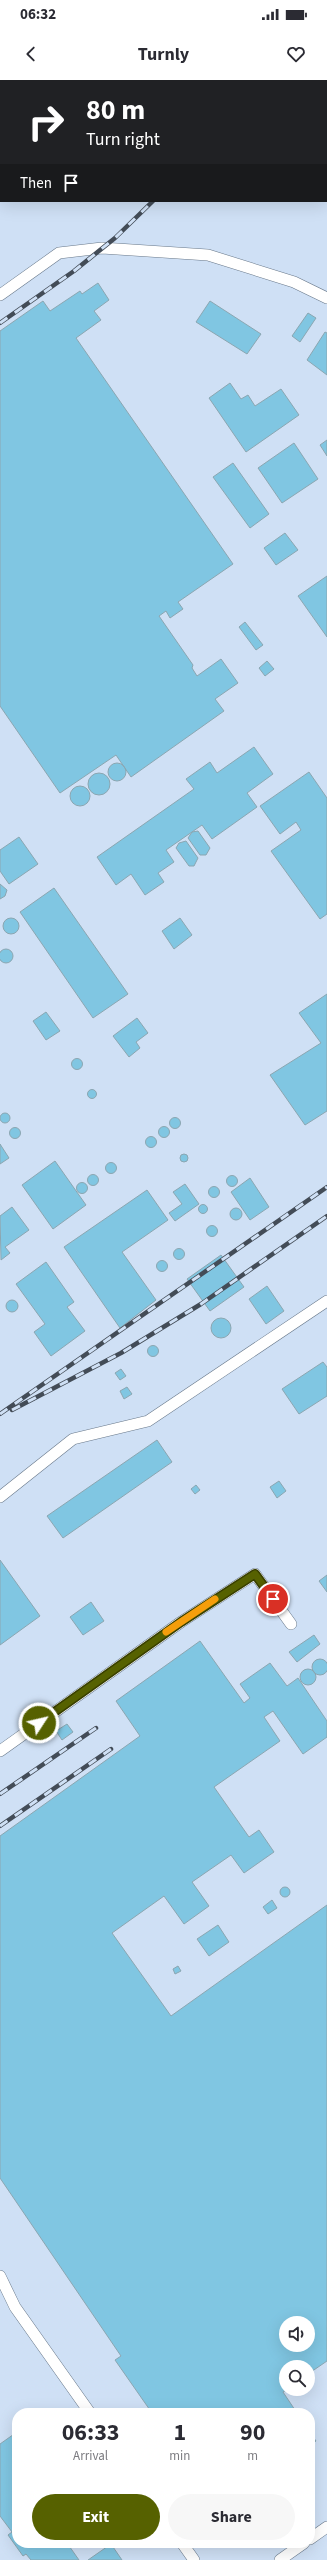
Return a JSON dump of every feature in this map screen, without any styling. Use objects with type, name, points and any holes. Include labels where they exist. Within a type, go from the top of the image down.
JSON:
[{"type":"lane","points":[[0,295],[59,253],[102,248],[208,255],[294,282],[327,298]]},
{"type":"lane","points":[[0,1497],[73,1439],[148,1421],[327,1302]]},
{"type":"lane","points":[[0,1751],[181,1622],[255,1574],[291,1624]]},
{"type":"lane","points":[[0,2276],[15,2307],[86,2408]]},
{"type":"lane","points":[[315,2535],[327,2527]]},
{"type":"lane","points":[[186,2548],[194,2560]]},
{"type":"lane","points":[[280,2560],[297,2548]]},
{"type":"building","points":[[98,283],[109,300],[94,311],[101,320],[76,338],[233,564],[178,602],[183,609],[170,618],[166,611],[159,616],[193,665],[192,668],[197,676],[221,659],[238,683],[215,699],[224,711],[131,777],[116,755],[60,793],[0,706],[0,331],[43,301],[50,311],[80,291],[82,294]]},
{"type":"building","points":[[210,301],[261,334],[247,354],[196,322]]},
{"type":"building","points":[[308,313],[316,318],[300,342],[292,336]]},
{"type":"building","points":[[325,332],[327,333],[327,375],[307,360]]},
{"type":"building","points":[[230,383],[241,399],[248,395],[255,406],[281,389],[299,415],[246,452],[209,398]]},
{"type":"building","points":[[327,440],[327,456],[320,445]]},
{"type":"building","points":[[294,443],[318,479],[282,503],[258,468]]},
{"type":"building","points":[[233,463],[269,514],[250,528],[213,477]]},
{"type":"building","points":[[285,533],[298,550],[276,565],[264,548]]},
{"type":"building","points":[[327,576],[327,637],[298,596]]},
{"type":"building","points":[[245,622],[263,645],[256,650],[239,627]]},
{"type":"building","points":[[267,661],[274,669],[265,676],[259,668]]},
{"type":"building","points":[[254,747],[273,774],[247,793],[257,807],[212,839],[202,825],[166,850],[174,862],[158,873],[164,882],[145,895],[131,874],[116,885],[97,857],[194,789],[186,779],[210,762],[217,773]]},
{"type":"building","points":[[117,763],[123,766],[126,772],[123,778],[117,781],[111,778],[108,772],[111,766]]},
{"type":"building","points":[[309,772],[327,798],[327,914],[320,919],[271,851],[301,830],[296,822],[280,834],[260,806]]},
{"type":"building","points":[[99,773],[107,776],[110,784],[107,792],[99,795],[91,792],[88,784],[91,776]]},
{"type":"building","points":[[80,786],[87,789],[90,796],[87,803],[80,806],[73,803],[70,796],[73,789]]},
{"type":"building","points":[[198,831],[210,848],[206,855],[200,855],[188,838],[192,832]]},
{"type":"building","points":[[19,837],[38,864],[9,884],[0,871],[0,850]]},
{"type":"building","points":[[186,841],[198,858],[194,866],[189,866],[176,848],[179,843]]},
{"type":"building","points":[[0,884],[7,890],[5,896],[0,899]]},
{"type":"building","points":[[54,888],[128,994],[93,1018],[20,912]]},
{"type":"building","points":[[11,918],[18,923],[19,926],[14,933],[11,934],[4,929],[3,926],[8,919]]},
{"type":"building","points":[[180,918],[192,935],[174,949],[162,931]]},
{"type":"building","points":[[3,949],[9,949],[13,953],[13,959],[9,963],[3,963],[-1,959],[-1,953]]},
{"type":"building","points":[[327,994],[327,1111],[305,1125],[270,1075],[321,1043],[299,1013]]},
{"type":"building","points":[[46,1012],[60,1031],[46,1040],[33,1021]]},
{"type":"building","points":[[137,1018],[148,1033],[136,1042],[140,1048],[129,1057],[113,1036]]},
{"type":"building","points":[[77,1058],[81,1060],[83,1064],[81,1068],[77,1070],[73,1068],[71,1064],[73,1060]]},
{"type":"building","points":[[90,1090],[94,1090],[96,1094],[94,1098],[90,1098],[88,1096],[88,1092]]},
{"type":"building","points":[[3,1113],[7,1113],[10,1118],[7,1123],[3,1123],[0,1120],[0,1116]]},
{"type":"building","points":[[173,1118],[177,1118],[179,1119],[179,1127],[173,1128],[170,1125],[170,1121]]},
{"type":"building","points":[[15,1127],[19,1129],[21,1133],[19,1137],[15,1139],[11,1137],[9,1133],[11,1129]]},
{"type":"building","points":[[162,1127],[166,1127],[168,1128],[168,1136],[162,1137],[159,1134],[159,1130]]},
{"type":"building","points":[[149,1137],[153,1137],[155,1138],[155,1146],[149,1147],[146,1144],[146,1140]]},
{"type":"building","points":[[0,1144],[9,1158],[0,1164]]},
{"type":"building","points":[[182,1154],[186,1154],[188,1158],[186,1162],[182,1162],[180,1160],[180,1156]]},
{"type":"building","points":[[55,1161],[86,1205],[53,1229],[22,1185]]},
{"type":"building","points":[[109,1163],[113,1163],[115,1164],[115,1172],[109,1173],[106,1170],[106,1166]]},
{"type":"building","points":[[91,1175],[95,1175],[97,1176],[97,1184],[91,1185],[88,1182],[88,1178]]},
{"type":"building","points":[[230,1176],[234,1176],[236,1177],[236,1185],[230,1186],[227,1183],[227,1179]]},
{"type":"building","points":[[250,1178],[269,1207],[250,1220],[231,1192]]},
{"type":"building","points":[[80,1183],[84,1183],[86,1184],[86,1192],[80,1193],[77,1190],[77,1186]]},
{"type":"building","points":[[185,1184],[199,1204],[175,1221],[169,1213],[182,1204],[173,1192]]},
{"type":"building","points":[[212,1187],[216,1187],[218,1188],[218,1196],[212,1197],[209,1194],[209,1190]]},
{"type":"building","points":[[147,1190],[168,1220],[122,1252],[156,1300],[120,1328],[64,1247]]},
{"type":"building","points":[[201,1205],[205,1205],[207,1209],[205,1213],[201,1213],[199,1211],[199,1207]]},
{"type":"building","points":[[12,1207],[29,1230],[5,1247],[10,1253],[1,1260],[0,1216]]},
{"type":"building","points":[[236,1208],[240,1210],[242,1214],[240,1218],[236,1220],[232,1218],[230,1214],[232,1210]]},
{"type":"building","points":[[210,1226],[214,1226],[216,1227],[216,1235],[210,1236],[207,1233],[207,1229]]},
{"type":"building","points":[[177,1249],[181,1249],[183,1250],[183,1258],[177,1259],[174,1256],[174,1252]]},
{"type":"building","points":[[221,1255],[244,1287],[210,1311],[187,1279]]},
{"type":"building","points":[[160,1261],[164,1261],[166,1262],[166,1270],[160,1271],[157,1268],[157,1264]]},
{"type":"building","points":[[46,1262],[74,1302],[67,1307],[85,1331],[51,1356],[34,1332],[45,1324],[16,1284]]},
{"type":"building","points":[[267,1286],[284,1311],[266,1324],[249,1299]]},
{"type":"building","points":[[14,1300],[17,1301],[17,1311],[10,1312],[7,1311],[6,1304],[7,1301]]},
{"type":"building","points":[[217,1318],[225,1318],[231,1324],[231,1332],[225,1338],[217,1338],[211,1332],[211,1324]]},
{"type":"building","points":[[151,1346],[155,1346],[157,1347],[157,1355],[151,1356],[148,1353],[148,1349]]},
{"type":"building","points":[[323,1362],[327,1367],[327,1396],[299,1414],[282,1389]]},
{"type":"building","points":[[121,1369],[126,1376],[120,1380],[115,1373]]},
{"type":"building","points":[[127,1387],[132,1394],[124,1399],[120,1391]]},
{"type":"building","points":[[157,1440],[172,1462],[63,1538],[47,1516]]},
{"type":"building","points":[[279,1481],[286,1491],[277,1498],[270,1487]]},
{"type":"building","points":[[196,1485],[200,1490],[195,1494],[191,1489]]},
{"type":"building","points":[[0,1560],[40,1616],[0,1645]]},
{"type":"building","points":[[327,1575],[327,1592],[319,1581]]},
{"type":"building","points":[[91,1602],[104,1621],[83,1635],[70,1617]]},
{"type":"building","points":[[314,1635],[320,1644],[297,1662],[289,1652]]},
{"type":"building","points":[[200,1641],[244,1703],[250,1698],[240,1684],[270,1663],[287,1686],[298,1678],[327,1721],[327,1737],[303,1754],[273,1711],[264,1717],[280,1741],[214,1787],[249,1837],[259,1830],[274,1852],[244,1873],[231,1855],[192,1882],[209,1906],[184,1924],[164,1896],[112,1933],[171,2016],[327,1905],[327,2361],[315,2369],[315,2360],[279,2360],[279,2396],[286,2396],[294,2408],[149,2408],[115,2360],[121,2356],[0,2178],[0,1836],[140,1736],[116,1701]]},
{"type":"building","points":[[320,1659],[327,1664],[328,1667],[323,1674],[320,1675],[313,1670],[312,1667],[317,1660]]},
{"type":"building","points":[[308,1669],[314,1671],[316,1677],[314,1683],[308,1685],[302,1683],[300,1677],[302,1671]]},
{"type":"building","points":[[67,1724],[73,1732],[62,1740],[56,1731]]},
{"type":"building","points":[[283,1887],[287,1887],[289,1888],[289,1896],[283,1897],[280,1894],[280,1890]]},
{"type":"building","points":[[272,1900],[277,1908],[268,1914],[263,1907]]},
{"type":"building","points":[[218,1925],[229,1942],[209,1956],[197,1939]]},
{"type":"building","points":[[178,1966],[181,1971],[175,1974],[173,1969]]},
{"type":"building","points":[[12,2436],[12,2532],[0,2516],[0,2444]]},
{"type":"building","points":[[12,2532],[12,2541],[8,2535]]},
{"type":"building","points":[[17,2548],[71,2548],[79,2560],[31,2560],[26,2554],[23,2556]]},
{"type":"building","points":[[105,2548],[114,2548],[122,2560],[88,2560]]},
{"type":"railway","points":[[0,323],[74,271],[115,238],[152,202]]},
{"type":"railway","points":[[0,1414],[327,1187]]},
{"type":"railway","points":[[12,1410],[121,1353],[201,1304],[327,1216]]},
{"type":"railway","points":[[0,1794],[96,1728]]},
{"type":"railway","points":[[0,1826],[111,1749]]},
{"type":"slow traffic","points":[[166,1632],[215,1599]]},
{"type":"route","points":[[39,1723],[181,1622],[255,1574],[273,1599]]}]
